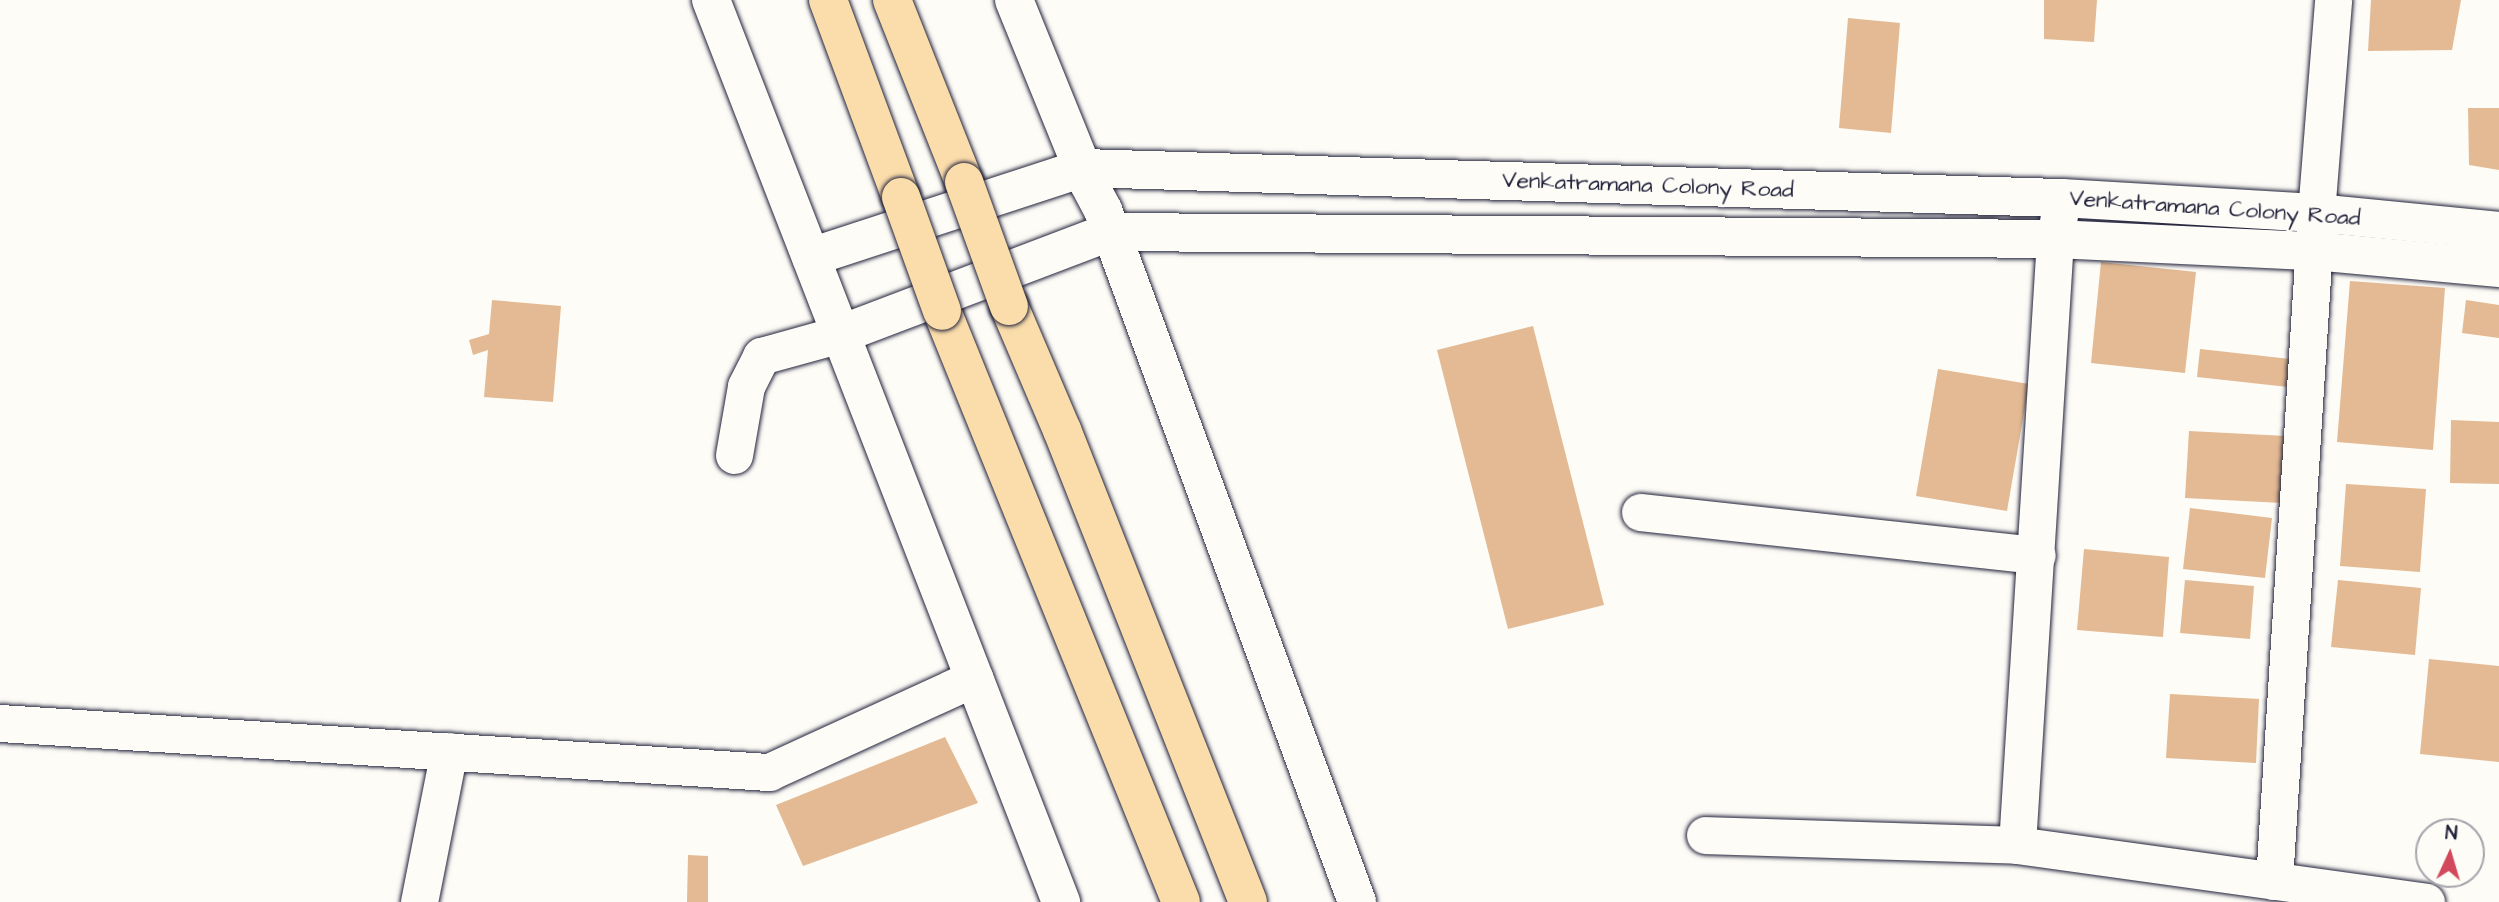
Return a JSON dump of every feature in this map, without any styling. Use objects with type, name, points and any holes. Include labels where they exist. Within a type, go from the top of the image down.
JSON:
[{"type":"highway","points":[[828,0],[942,311],[1181,902]]},
{"type":"highway","points":[[891,0],[964,181],[1009,306],[1062,430],[1248,902]]},
{"type":"main road","points":[[711,0],[1061,902]]},
{"type":"main road","points":[[1014,0],[1110,232],[1357,902]]},
{"type":"main road","name":"Venkatramana Colony Road","points":[[811,257],[1083,168],[2062,198],[2316,213],[2499,231]]},
{"type":"main road","points":[[841,334],[1110,232],[2055,239],[2314,251],[2499,268]]},
{"type":"street","points":[[2274,881],[2316,213],[2333,0]]},
{"type":"street","points":[[2017,845],[2055,239],[2062,198]]},
{"type":"street","points":[[734,455],[746,386],[761,356],[841,334]]},
{"type":"street","points":[[1640,512],[2037,555]]},
{"type":"street","points":[[0,723],[769,772],[974,678]]},
{"type":"street","points":[[419,902],[449,751]]},
{"type":"street","points":[[1705,835],[2017,845],[2426,902]]},
{"type":"building","points":[[2044,0],[2097,0],[2094,42],[2044,39]]},
{"type":"building","points":[[2371,0],[2461,0],[2452,50],[2368,51]]},
{"type":"building","points":[[1848,18],[1900,23],[1891,133],[1839,128]]},
{"type":"building","points":[[2468,108],[2499,108],[2499,170],[2469,165]]},
{"type":"building","points":[[2101,262],[2196,272],[2185,373],[2091,363]]},
{"type":"building","points":[[2350,281],[2445,288],[2433,450],[2337,442]]},
{"type":"building","points":[[492,300],[561,306],[553,402],[484,397],[488,350],[473,355],[469,340],[489,334]]},
{"type":"building","points":[[2466,300],[2499,305],[2499,338],[2462,333]]},
{"type":"building","points":[[1533,326],[1604,605],[1508,629],[1437,350]]},
{"type":"building","points":[[2200,349],[2291,359],[2288,387],[2197,377]]},
{"type":"building","points":[[1938,369],[2029,384],[2007,511],[1916,496]]},
{"type":"building","points":[[2451,420],[2499,422],[2499,484],[2450,483]]},
{"type":"building","points":[[2189,431],[2286,436],[2282,503],[2185,498]]},
{"type":"building","points":[[2346,484],[2426,489],[2420,572],[2340,566]]},
{"type":"building","points":[[2190,508],[2272,518],[2265,578],[2183,569]]},
{"type":"building","points":[[2084,549],[2169,557],[2163,637],[2077,630]]},
{"type":"building","points":[[2185,580],[2254,586],[2250,639],[2180,633]]},
{"type":"building","points":[[2338,580],[2421,588],[2415,655],[2331,647]]},
{"type":"building","points":[[2429,659],[2499,666],[2499,762],[2420,754]]},
{"type":"building","points":[[2170,694],[2259,699],[2256,763],[2166,758]]},
{"type":"building","points":[[945,737],[978,803],[803,866],[776,805]]},
{"type":"building","points":[[688,855],[708,856],[708,902],[687,902]]}]
